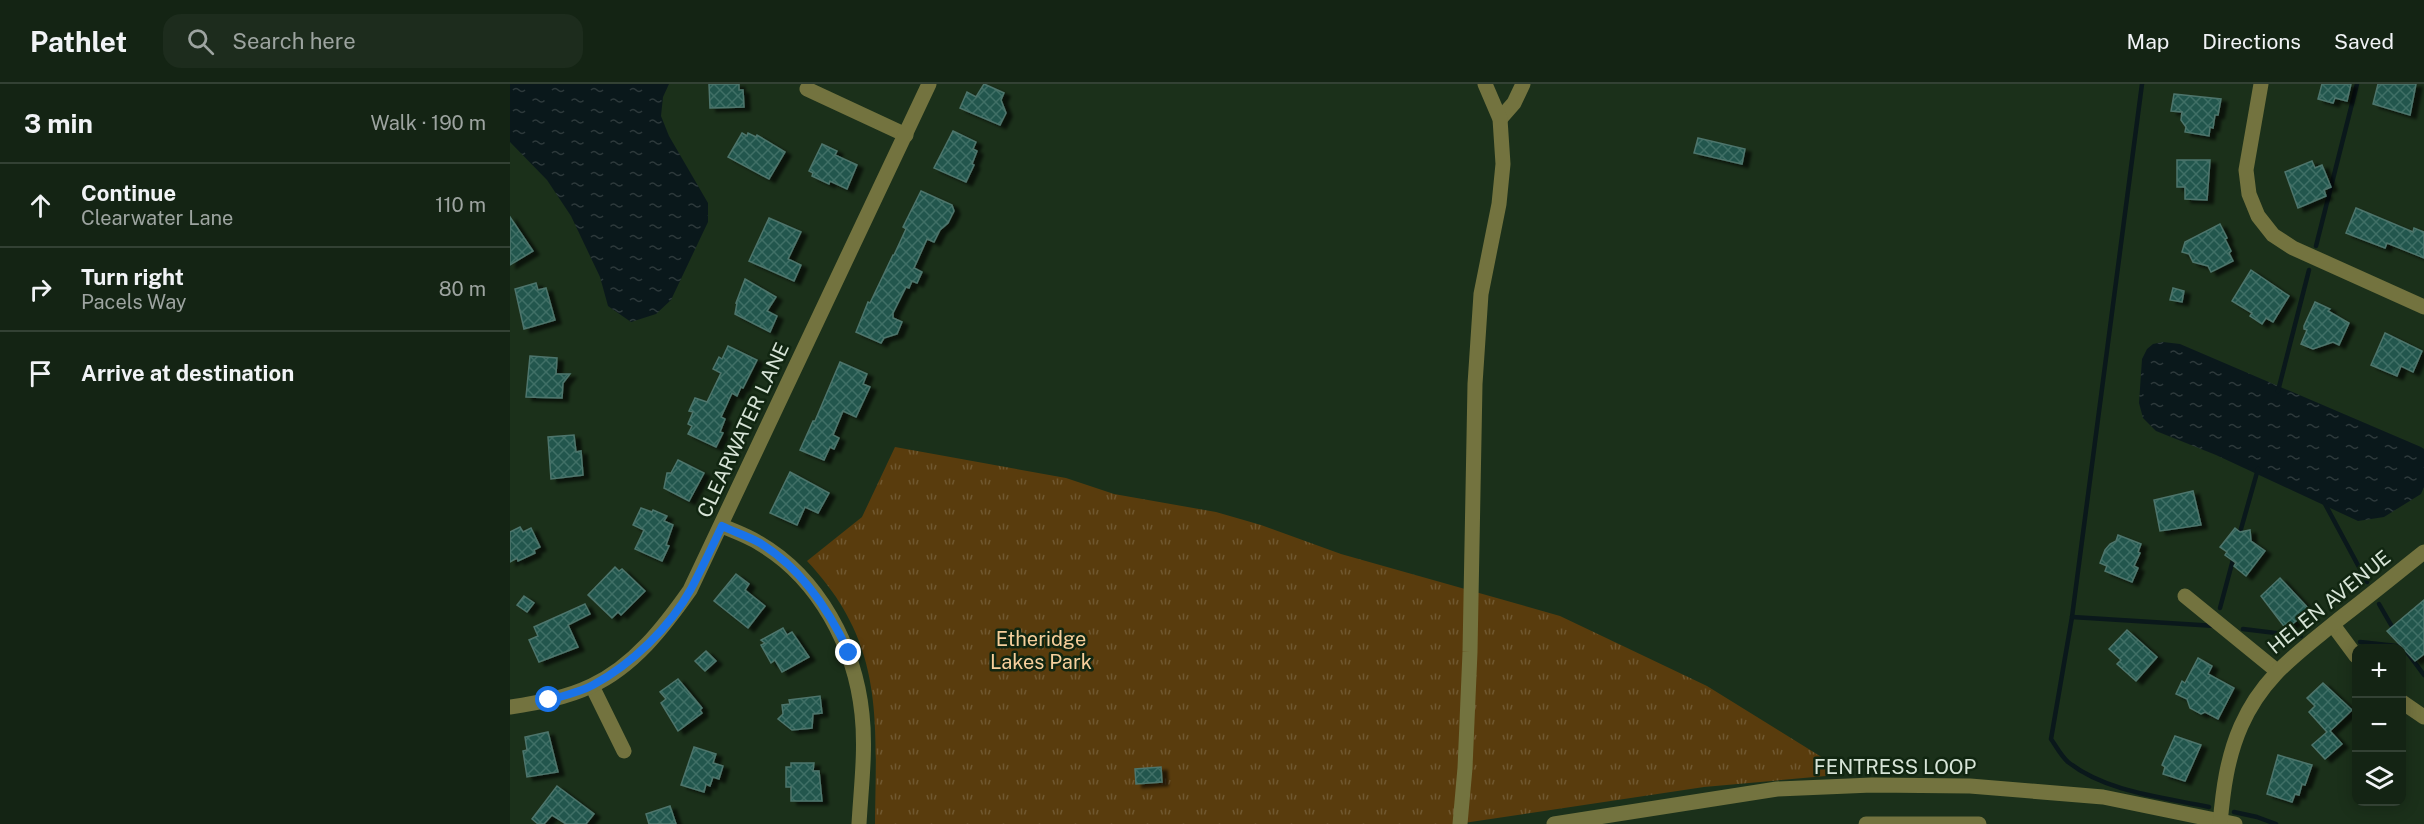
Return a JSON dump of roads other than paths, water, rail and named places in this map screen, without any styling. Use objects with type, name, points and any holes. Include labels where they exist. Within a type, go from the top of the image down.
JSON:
[{"type":"street","name":"CLEARWATER LANE","points":[[510,707],[549,700],[592,686],[622,666],[648,643],[690,590],[929,84]]},
{"type":"street","points":[[1460,824],[1470,652],[1475,384],[1481,294],[1499,204],[1503,164],[1500,119],[1485,84]]},
{"type":"street","points":[[1500,119],[1514,103],[1523,84]]},
{"type":"street","points":[[2261,84],[2246,170],[2249,194],[2258,216],[2273,235],[2293,248],[2424,307]]},
{"type":"street","points":[[807,89],[906,135]]},
{"type":"street","points":[[722,526],[760,543],[789,566],[815,593],[836,624],[849,653],[858,684],[862,715],[859,824]]},
{"type":"street","name":"HELEN AVENUE","points":[[2225,823],[2223,793],[2229,758],[2241,726],[2258,695],[2277,671],[2424,552]]},
{"type":"street","points":[[2186,596],[2277,671]]},
{"type":"street","points":[[2333,625],[2352,651]]},
{"type":"street","points":[[592,686],[624,751]]},
{"type":"street","points":[[2406,705],[2424,717]]},
{"type":"street","name":"FENTRESS LOOP","points":[[1554,824],[1586,822],[1778,789],[1872,785],[1970,786],[2103,797],[2225,823]]},
{"type":"street","points":[[1866,824],[1979,824]]},
{"type":"water","points":[[510,84],[669,84],[663,97],[661,116],[669,136],[708,203],[708,222],[671,300],[656,314],[631,322],[608,306],[600,277],[571,216],[547,180],[510,142]]},
{"type":"water","points":[[2163,342],[2180,344],[2421,447],[2424,449],[2424,487],[2421,494],[2384,517],[2358,521],[2216,455],[2156,431],[2143,418],[2139,403],[2142,359],[2147,349],[2153,344]]},
{"type":"waterway","points":[[2142,84],[2072,617],[2051,739],[2068,762],[2099,780],[2135,792],[2209,807]]},
{"type":"waterway","points":[[2316,246],[2357,84]]},
{"type":"waterway","points":[[2278,391],[2309,270]]},
{"type":"waterway","points":[[2239,536],[2258,469]]},
{"type":"waterway","points":[[2324,502],[2367,582]]},
{"type":"waterway","points":[[2220,608],[2234,556]]},
{"type":"waterway","points":[[2379,604],[2394,630]]},
{"type":"waterway","points":[[2072,617],[2216,626]]},
{"type":"waterway","points":[[2243,629],[2301,636]]},
{"type":"waterway","points":[[2360,642],[2378,644]]},
{"type":"waterway","points":[[2406,651],[2424,675]]},
{"type":"waterway","points":[[2234,812],[2276,824]]},
{"type":"park label","name":"Etheridge Lakes Park","points":[[1041,650]]}]
